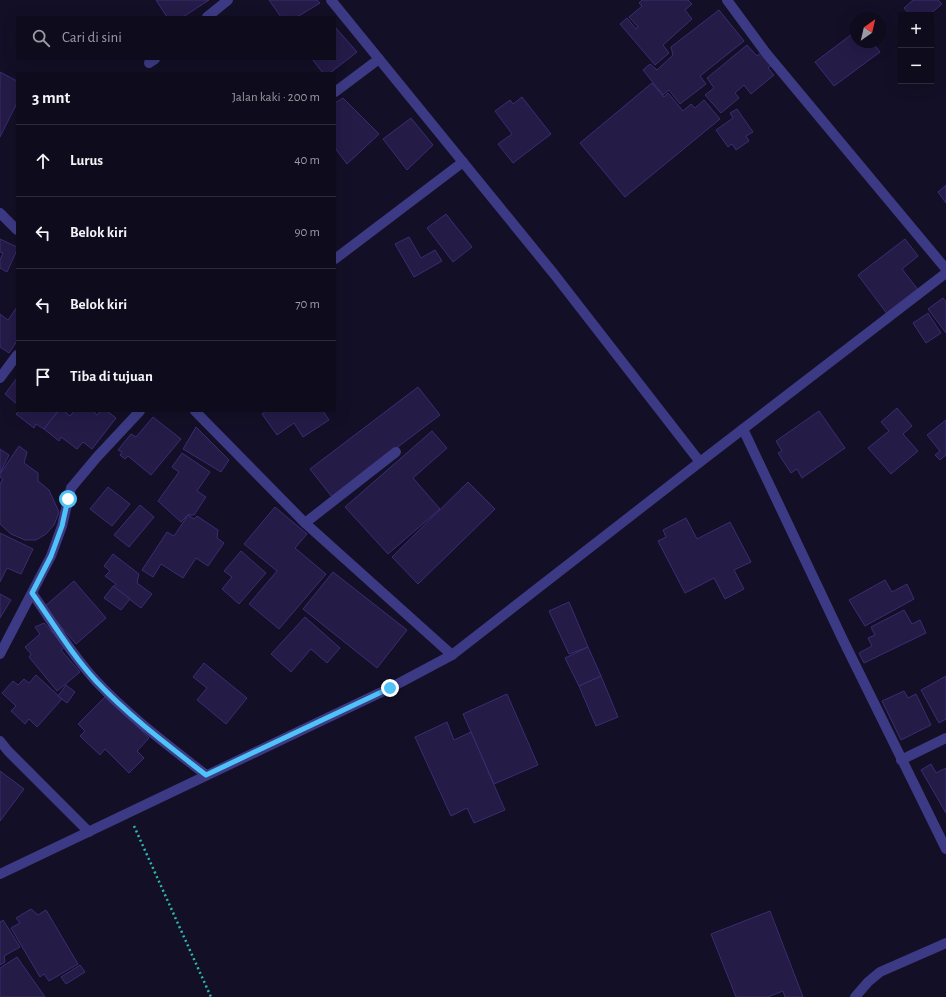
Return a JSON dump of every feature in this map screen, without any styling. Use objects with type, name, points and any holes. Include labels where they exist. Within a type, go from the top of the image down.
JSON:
[{"type":"street","points":[[208,16],[228,0]]},
{"type":"street","points":[[331,0],[559,280],[700,462]]},
{"type":"street","points":[[727,0],[766,53],[946,269]]},
{"type":"street","points":[[336,91],[379,59]]},
{"type":"street","points":[[336,258],[463,162]]},
{"type":"street","points":[[0,213],[16,229]]},
{"type":"street","points":[[0,874],[390,688],[452,655],[946,273]]},
{"type":"street","points":[[0,378],[16,356]]},
{"type":"street","points":[[0,654],[51,556],[62,526],[71,488],[97,457],[139,412]]},
{"type":"street","points":[[196,412],[305,523],[452,655]]},
{"type":"street","points":[[743,429],[901,760],[946,849]]},
{"type":"street","points":[[305,523],[396,452]]},
{"type":"street","points":[[32,593],[72,651],[97,682],[135,719],[206,775]]},
{"type":"street","points":[[901,760],[946,738]]},
{"type":"street","points":[[0,741],[8,751],[89,832]]},
{"type":"street","points":[[855,997],[868,982],[880,972],[946,944]]},
{"type":"path","points":[[128,813],[211,997]]},
{"type":"building","points":[[156,0],[209,0],[185,16],[166,16]]},
{"type":"building","points":[[269,0],[317,0],[320,3],[299,16],[280,16]]},
{"type":"building","points":[[642,0],[688,0],[692,4],[685,10],[692,19],[663,45],[669,53],[655,65],[620,24],[627,18],[636,29],[638,27],[629,17],[642,6],[639,3]]},
{"type":"building","points":[[913,0],[938,0],[942,4],[933,12],[907,12],[904,8]]},
{"type":"building","points":[[719,10],[744,41],[700,76],[706,84],[680,104],[669,90],[663,95],[643,70],[650,64],[657,70],[673,55],[671,47]]},
{"type":"building","points":[[336,28],[357,52],[331,72],[322,72],[313,60],[336,60]]},
{"type":"building","points":[[850,36],[850,48],[877,48],[880,52],[834,86],[815,62]]},
{"type":"building","points":[[747,45],[757,56],[762,52],[773,64],[768,68],[774,75],[751,94],[744,85],[735,93],[739,98],[721,113],[705,95],[714,88],[707,78]]},
{"type":"building","points":[[0,72],[16,80],[16,105],[0,137]]},
{"type":"building","points":[[652,83],[664,97],[668,93],[683,111],[691,104],[695,108],[704,100],[720,119],[625,197],[580,143]]},
{"type":"building","points":[[522,97],[551,134],[513,163],[498,144],[512,134],[495,111],[510,100],[513,104]]},
{"type":"building","points":[[343,98],[379,134],[347,164],[336,149],[336,102]]},
{"type":"building","points":[[737,109],[753,132],[746,136],[749,141],[736,150],[732,144],[728,147],[716,130],[733,118],[730,113]]},
{"type":"building","points":[[411,118],[433,145],[407,170],[383,139]]},
{"type":"building","points":[[946,185],[946,203],[938,192]]},
{"type":"building","points":[[446,214],[472,247],[453,262],[427,228]]},
{"type":"building","points":[[409,237],[421,258],[435,250],[442,261],[414,277],[395,244]]},
{"type":"building","points":[[0,239],[16,247],[16,252],[7,272],[0,268],[0,260],[3,253],[0,252]]},
{"type":"building","points":[[905,239],[918,256],[902,269],[919,291],[888,315],[858,275]]},
{"type":"building","points":[[943,298],[946,302],[946,333],[928,309]]},
{"type":"building","points":[[16,308],[16,342],[9,353],[0,347],[0,314],[8,320]]},
{"type":"building","points":[[928,313],[941,333],[926,343],[913,323]]},
{"type":"building","points":[[16,379],[16,403],[5,394]]},
{"type":"building","points":[[418,387],[440,415],[332,497],[310,469]]},
{"type":"building","points":[[897,408],[912,426],[903,434],[918,451],[891,474],[868,448],[889,431],[881,422]]},
{"type":"building","points":[[819,411],[845,448],[802,478],[797,469],[791,473],[778,453],[782,451],[776,441]]},
{"type":"building","points":[[18,412],[57,412],[44,429],[36,424],[34,428],[16,414]]},
{"type":"building","points":[[57,412],[65,412],[70,416],[73,412],[94,412],[97,415],[100,412],[108,412],[116,418],[92,449],[83,442],[77,449],[61,437],[59,441],[44,429]]},
{"type":"building","points":[[265,412],[324,412],[329,420],[303,437],[294,423],[277,435],[262,414]]},
{"type":"building","points":[[153,417],[181,439],[151,475],[128,456],[125,459],[120,455],[122,452],[118,450],[131,434],[136,437]]},
{"type":"building","points":[[946,420],[946,455],[940,460],[935,455],[940,451],[927,435]]},
{"type":"building","points":[[196,427],[229,460],[221,472],[183,449]]},
{"type":"building","points":[[432,431],[447,448],[413,478],[440,509],[388,554],[345,507]]},
{"type":"building","points":[[19,446],[27,452],[24,463],[38,473],[38,481],[49,490],[59,512],[54,525],[46,534],[36,540],[25,540],[11,534],[0,524],[0,484],[3,479],[0,477],[0,474]]},
{"type":"building","points":[[0,449],[9,455],[0,473]]},
{"type":"building","points":[[182,453],[210,472],[197,491],[206,497],[194,515],[188,515],[181,522],[158,501],[179,472],[172,467]]},
{"type":"building","points":[[468,482],[495,509],[418,584],[392,557]]},
{"type":"building","points":[[108,487],[130,504],[112,526],[90,509]]},
{"type":"building","points":[[140,505],[154,517],[129,547],[114,535]]},
{"type":"building","points":[[275,507],[307,534],[295,548],[326,574],[279,629],[249,604],[277,571],[244,544]]},
{"type":"building","points":[[188,515],[194,519],[197,516],[218,530],[217,538],[224,543],[208,566],[196,558],[183,578],[161,564],[153,577],[142,570],[167,532],[174,536]]},
{"type":"building","points":[[686,518],[697,539],[730,522],[751,562],[734,570],[744,589],[725,599],[714,578],[685,593],[658,541],[666,537],[663,530]]},
{"type":"building","points":[[0,533],[33,549],[21,574],[7,568],[0,582]]},
{"type":"building","points":[[241,551],[266,573],[239,604],[222,589],[232,577],[224,571]]},
{"type":"building","points":[[113,554],[139,574],[137,583],[152,594],[141,608],[113,587],[116,584],[105,576],[110,571],[104,566]]},
{"type":"building","points":[[333,572],[407,630],[377,668],[303,609]]},
{"type":"building","points":[[885,580],[892,592],[907,584],[914,599],[865,626],[849,600]]},
{"type":"building","points":[[74,581],[106,618],[76,644],[44,607]]},
{"type":"building","points":[[113,586],[130,599],[121,610],[104,598]]},
{"type":"building","points":[[0,594],[11,600],[0,618]]},
{"type":"building","points":[[569,602],[588,647],[569,654],[549,611]]},
{"type":"building","points":[[904,610],[912,624],[920,620],[926,633],[864,663],[859,653],[872,646],[868,638],[875,635],[871,627]]},
{"type":"building","points":[[305,617],[340,648],[327,663],[311,649],[291,672],[271,654]]},
{"type":"building","points":[[44,623],[65,647],[61,650],[80,672],[57,691],[29,657],[31,654],[25,647],[40,634],[35,627]]},
{"type":"building","points":[[588,647],[601,676],[579,686],[565,658]]},
{"type":"building","points":[[204,663],[247,698],[226,724],[197,700],[207,688],[193,677]]},
{"type":"building","points":[[36,675],[62,699],[37,727],[29,719],[25,724],[11,711],[16,706],[2,693],[13,681],[18,685],[24,679],[29,683]]},
{"type":"building","points":[[601,676],[618,717],[596,726],[579,686]]},
{"type":"building","points":[[946,676],[946,719],[939,723],[921,690]]},
{"type":"building","points":[[66,685],[75,692],[67,703],[58,696]]},
{"type":"building","points":[[904,691],[908,698],[916,694],[931,725],[901,740],[882,701]]},
{"type":"building","points":[[507,694],[538,765],[494,784],[463,714]]},
{"type":"building","points":[[106,696],[149,738],[137,751],[144,758],[129,773],[105,749],[100,755],[80,736],[85,731],[78,724]]},
{"type":"building","points":[[447,722],[454,740],[471,732],[505,810],[474,823],[467,808],[451,816],[415,737]]},
{"type":"building","points":[[931,764],[936,773],[946,768],[946,813],[921,770]]},
{"type":"building","points":[[0,771],[24,789],[0,821]]},
{"type":"building","points":[[31,909],[38,915],[46,910],[78,964],[49,981],[44,974],[40,977],[11,928],[20,923],[16,918]]},
{"type":"building","points":[[770,911],[803,997],[785,997],[783,991],[768,997],[736,997],[711,934]]},
{"type":"building","points":[[3,920],[20,947],[4,956],[5,962],[0,965],[0,922]]},
{"type":"building","points":[[17,957],[45,997],[0,997],[0,968]]},
{"type":"building","points":[[80,965],[85,972],[66,984],[61,977]]},
{"type":"route","points":[[68,499],[62,526],[51,556],[32,593],[72,651],[97,682],[135,719],[206,775],[390,688]]}]
